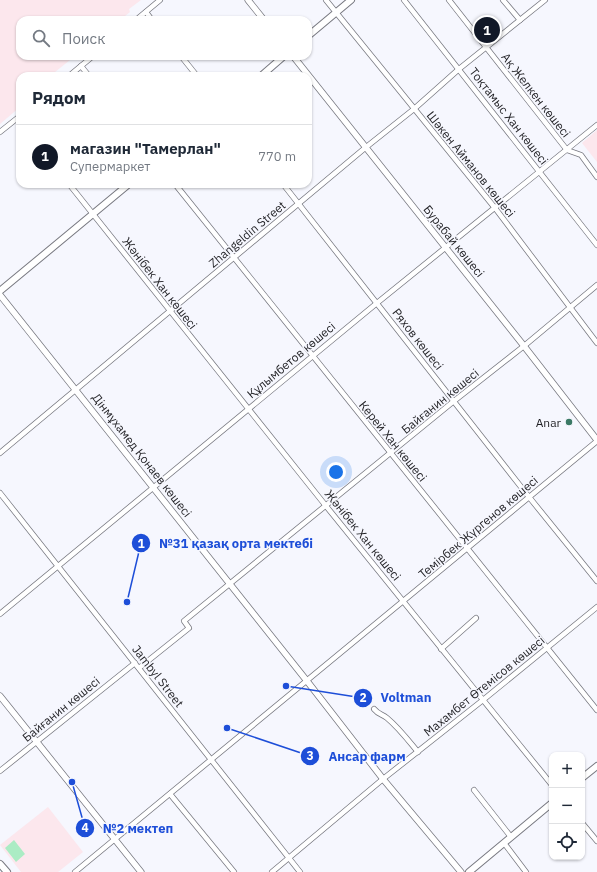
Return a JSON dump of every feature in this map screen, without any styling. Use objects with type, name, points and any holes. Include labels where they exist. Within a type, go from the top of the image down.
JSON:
[{"type":"main road","points":[[312,33],[351,0]]},
{"type":"main road","points":[[266,72],[279,60]]},
{"type":"main road","points":[[0,291],[124,188]]},
{"type":"main road","points":[[585,776],[597,766]]},
{"type":"main road","points":[[469,872],[549,806]]},
{"type":"main road","points":[[0,864],[7,872]]},
{"type":"street","points":[[141,16],[160,0]]},
{"type":"street","points":[[248,0],[261,16]]},
{"type":"street","name":"Шәкен Айманов көшесі","points":[[326,0],[495,208],[569,308],[597,343]]},
{"type":"street","name":"Тоқтамыс Хан көшесі","points":[[404,0],[597,245]]},
{"type":"street","name":"Ақ Желкен көшесі","points":[[449,0],[566,150],[581,155],[597,177]]},
{"type":"street","points":[[503,0],[520,20]]},
{"type":"street","name":"Zhangeldin Street","points":[[0,453],[365,148],[414,109],[459,69],[545,0]]},
{"type":"street","points":[[146,12],[149,16]]},
{"type":"street","points":[[73,72],[88,60]]},
{"type":"street","points":[[184,60],[194,72]]},
{"type":"street","name":"Бурабай көшесі","points":[[295,60],[305,72]]},
{"type":"street","points":[[81,66],[86,72]]},
{"type":"street","name":"Бурабай көшесі","points":[[312,81],[524,346],[597,441]]},
{"type":"street","points":[[0,132],[16,121]]},
{"type":"street","name":"Құлымбетов көшесі","points":[[0,614],[153,486],[597,125]]},
{"type":"street","name":"Жәнібек Хан көшесі","points":[[72,188],[169,311],[549,781]]},
{"type":"street","name":"Керей Хан көшесі","points":[[178,188],[390,454],[597,710]]},
{"type":"street","name":"Ряхов көшесі","points":[[286,188],[529,497],[597,581]]},
{"type":"street","name":"Байғанин көшесі","points":[[139,668],[189,628],[184,621],[454,401],[524,346],[597,285]]},
{"type":"street","name":"Дінмұхамед Қонаев көшесі","points":[[0,296],[153,486],[383,779],[461,872]]},
{"type":"street","name":"Темірбек Жүргенов көшесі","points":[[75,872],[597,441]]},
{"type":"street","name":"Jambyl Street","points":[[0,493],[300,872]]},
{"type":"street","name":"Махамбет Өтемісов көшесі","points":[[272,872],[383,779],[548,648],[597,606]]},
{"type":"street","points":[[441,648],[476,618]]},
{"type":"street","name":"Байғанин көшесі","points":[[0,771],[135,663]]},
{"type":"street","points":[[0,696],[141,872]]},
{"type":"street","points":[[374,709],[380,715],[386,716],[401,731],[418,752]]},
{"type":"street","points":[[474,790],[511,837]]},
{"type":"street","points":[[170,794],[234,872]]},
{"type":"street","points":[[583,824],[597,842]]},
{"type":"street","points":[[504,843],[526,872]]},
{"type":"shaded area","points":[[0,0],[141,0],[129,9],[130,12],[125,16],[16,16],[16,60],[70,60],[55,72],[16,72],[16,110],[0,124]]},
{"type":"shaded area","points":[[597,130],[597,162],[582,143]]},
{"type":"shaded area","points":[[48,807],[83,852],[58,872],[21,872],[0,845]]},
{"type":"green space","points":[[14,840],[25,854],[16,862],[5,848]]},
{"type":"place","name":"магазин \"Тамерлан\"","points":[[487,30]]},
{"type":"place","name":"Anar","points":[[569,422]]},
{"type":"place","name":"№31 қазақ орта мектебі","points":[[127,602]]},
{"type":"place","name":"Voltman","points":[[286,686]]},
{"type":"place","name":"Ансар фарм","points":[[227,728]]},
{"type":"place","name":"№2 мектеп","points":[[72,782]]}]
